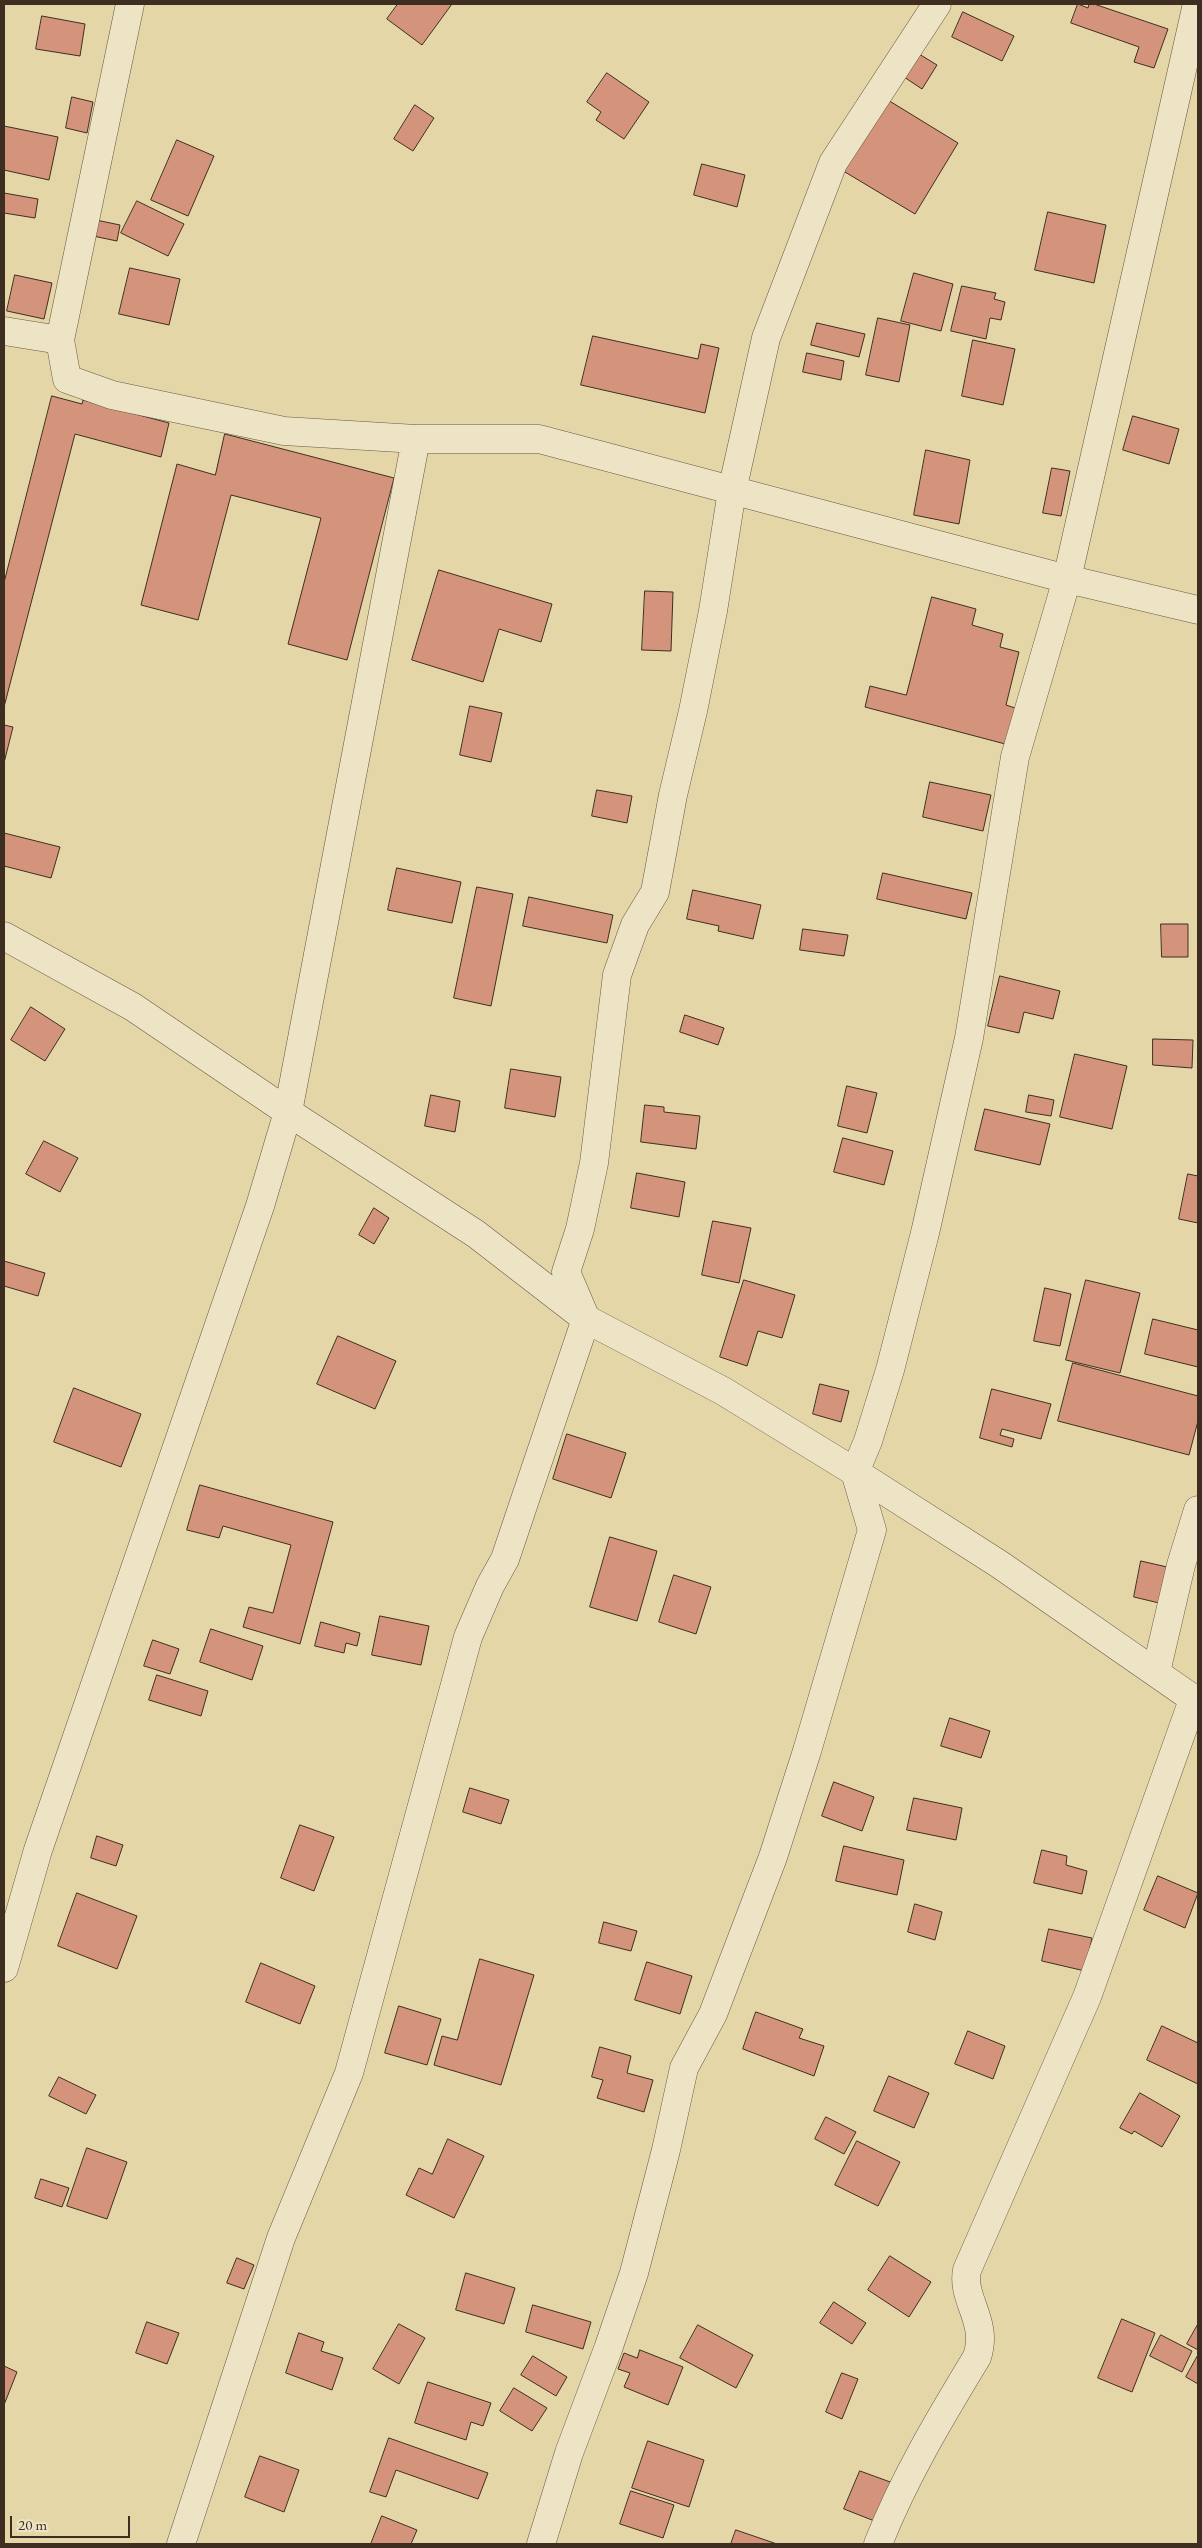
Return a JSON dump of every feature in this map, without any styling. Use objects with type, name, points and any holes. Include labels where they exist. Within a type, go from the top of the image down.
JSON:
[{"type":"street","points":[[130,4],[60,340],[67,379],[112,395],[284,431],[416,439],[539,440],[1067,580],[1198,610]]},
{"type":"street","points":[[181,2544],[281,2238],[349,2073],[468,1637],[490,1586],[505,1559],[586,1320],[566,1272],[580,1229],[594,1163],[617,975],[635,925],[655,892],[672,795],[693,711],[713,610],[732,491],[766,338],[833,163],[937,4]]},
{"type":"street","points":[[541,2544],[569,2453],[634,2273],[666,2150],[684,2068],[713,2014],[773,1857],[872,1530],[855,1472],[868,1441],[890,1370],[925,1233],[969,1038],[1015,757],[1067,580],[1197,4]]},
{"type":"street","points":[[4,331],[60,340]]},
{"type":"street","points":[[4,1968],[38,1850],[260,1206],[288,1112],[416,439]]},
{"type":"street","points":[[4,936],[133,1007],[288,1112],[476,1234],[586,1320],[723,1391],[855,1472],[999,1564],[1196,1701],[1086,1997],[967,2270],[967,2286],[981,2330],[980,2347],[977,2357],[923,2448],[894,2505],[878,2544]]},
{"type":"street","points":[[1156,1672],[1181,1565],[1198,1510]]},
{"type":"building","points":[[398,4],[452,4],[422,45],[387,19]]},
{"type":"building","points":[[1078,4],[1088,8],[1089,4],[1094,4],[1168,29],[1154,68],[1134,62],[1139,47],[1071,23]]},
{"type":"building","points":[[963,12],[1014,36],[1002,61],[952,37]]},
{"type":"building","points":[[42,16],[85,24],[80,56],[36,49]]},
{"type":"building","points":[[919,54],[937,65],[922,89],[904,77]]},
{"type":"building","points":[[607,73],[649,102],[624,139],[596,120],[601,112],[587,102]]},
{"type":"building","points":[[72,97],[93,102],[87,133],[66,128]]},
{"type":"building","points":[[883,97],[958,143],[915,214],[840,169]]},
{"type":"building","points":[[415,105],[434,118],[413,151],[394,139]]},
{"type":"building","points":[[4,126],[58,137],[49,180],[4,170]]},
{"type":"building","points":[[177,140],[214,156],[188,216],[151,200]]},
{"type":"building","points":[[702,164],[745,175],[737,207],[694,195]]},
{"type":"building","points":[[4,193],[38,199],[35,218],[4,213]]},
{"type":"building","points":[[137,201],[184,224],[168,256],[121,233]]},
{"type":"building","points":[[1048,212],[1106,225],[1094,283],[1035,270]]},
{"type":"building","points":[[96,220],[120,225],[117,241],[93,236]]},
{"type":"building","points":[[130,268],[180,279],[169,325],[119,314]]},
{"type":"building","points":[[914,273],[953,284],[941,331],[901,321]]},
{"type":"building","points":[[15,275],[52,283],[44,319],[7,311]]},
{"type":"building","points":[[962,286],[996,293],[994,299],[1005,302],[1001,320],[990,318],[986,339],[951,331]]},
{"type":"building","points":[[878,318],[910,325],[899,382],[866,375]]},
{"type":"building","points":[[817,323],[865,334],[859,357],[811,345]]},
{"type":"building","points":[[593,336],[698,359],[701,344],[719,348],[705,413],[581,385]]},
{"type":"building","points":[[973,340],[1015,349],[1003,405],[962,396]]},
{"type":"building","points":[[807,353],[844,361],[841,380],[803,372]]},
{"type":"building","points":[[52,396],[82,404],[83,400],[169,423],[161,457],[75,434],[4,707],[4,583]]},
{"type":"building","points":[[1133,416],[1179,429],[1169,464],[1123,450]]},
{"type":"building","points":[[225,434],[394,478],[347,660],[288,644],[321,518],[231,495],[198,620],[141,605],[177,464],[215,475]]},
{"type":"building","points":[[926,450],[970,460],[959,524],[914,515]]},
{"type":"building","points":[[1052,468],[1070,471],[1061,516],[1043,513]]},
{"type":"building","points":[[439,570],[552,604],[541,642],[499,629],[483,682],[412,660]]},
{"type":"building","points":[[645,591],[673,592],[671,651],[642,650]]},
{"type":"building","points":[[932,597],[976,609],[972,625],[1003,634],[1000,647],[1019,652],[1006,705],[1018,709],[1009,745],[865,707],[870,686],[906,695]]},
{"type":"building","points":[[470,706],[502,713],[491,762],[460,755]]},
{"type":"building","points":[[4,725],[13,727],[4,763]]},
{"type":"building","points":[[930,782],[991,795],[983,831],[923,817]]},
{"type":"building","points":[[597,790],[632,796],[627,823],[592,816]]},
{"type":"building","points":[[4,833],[60,847],[51,878],[4,866]]},
{"type":"building","points":[[397,868],[461,882],[452,923],[388,910]]},
{"type":"building","points":[[883,873],[972,893],[966,919],[877,899]]},
{"type":"building","points":[[477,887],[513,894],[491,1006],[454,998]]},
{"type":"building","points":[[693,890],[761,905],[753,939],[718,931],[719,926],[687,919]]},
{"type":"building","points":[[529,897],[613,915],[607,943],[523,926]]},
{"type":"building","points":[[1161,924],[1188,924],[1188,957],[1162,957]]},
{"type":"building","points":[[803,929],[848,935],[844,956],[800,950]]},
{"type":"building","points":[[1000,976],[1060,991],[1053,1019],[1024,1012],[1019,1033],[988,1026]]},
{"type":"building","points":[[31,1007],[65,1029],[45,1061],[11,1040]]},
{"type":"building","points":[[685,1015],[724,1028],[718,1045],[680,1032]]},
{"type":"building","points":[[1153,1039],[1193,1040],[1192,1068],[1153,1065]]},
{"type":"building","points":[[1075,1054],[1127,1066],[1112,1129],[1060,1117]]},
{"type":"building","points":[[511,1069],[561,1077],[555,1117],[505,1108]]},
{"type":"building","points":[[847,1086],[877,1093],[867,1133],[838,1126]]},
{"type":"building","points":[[431,1095],[460,1101],[455,1132],[425,1126]]},
{"type":"building","points":[[1029,1095],[1054,1100],[1051,1116],[1026,1112]]},
{"type":"building","points":[[645,1105],[664,1107],[664,1112],[700,1116],[696,1149],[641,1142]]},
{"type":"building","points":[[985,1109],[1050,1124],[1040,1165],[975,1150]]},
{"type":"building","points":[[843,1138],[893,1151],[884,1185],[834,1172]]},
{"type":"building","points":[[44,1141],[78,1158],[60,1192],[26,1174]]},
{"type":"building","points":[[637,1173],[685,1182],[679,1217],[631,1208]]},
{"type":"building","points":[[1188,1174],[1198,1176],[1198,1223],[1179,1219]]},
{"type":"building","points":[[374,1208],[389,1218],[374,1244],[359,1235]]},
{"type":"building","points":[[713,1221],[751,1228],[739,1283],[702,1275]]},
{"type":"building","points":[[4,1261],[45,1273],[38,1296],[4,1286]]},
{"type":"building","points":[[744,1280],[795,1295],[782,1338],[758,1331],[747,1366],[720,1357]]},
{"type":"building","points":[[1086,1280],[1140,1293],[1120,1373],[1066,1360]]},
{"type":"building","points":[[1045,1288],[1071,1294],[1060,1346],[1034,1341]]},
{"type":"building","points":[[1153,1319],[1198,1330],[1198,1367],[1145,1354]]},
{"type":"building","points":[[338,1336],[396,1361],[375,1409],[317,1384]]},
{"type":"building","points":[[1073,1363],[1198,1396],[1198,1421],[1189,1455],[1058,1421]]},
{"type":"building","points":[[820,1384],[849,1391],[841,1422],[813,1414]]},
{"type":"building","points":[[74,1388],[141,1414],[121,1467],[54,1442]]},
{"type":"building","points":[[992,1389],[1051,1404],[1041,1439],[1002,1429],[1000,1435],[1014,1439],[1012,1447],[980,1438]]},
{"type":"building","points":[[567,1434],[626,1453],[611,1498],[553,1479]]},
{"type":"building","points":[[200,1485],[333,1522],[300,1644],[243,1627],[249,1607],[273,1613],[291,1545],[223,1526],[219,1538],[187,1530]]},
{"type":"building","points":[[610,1537],[657,1551],[637,1621],[590,1607]]},
{"type":"building","points":[[1141,1561],[1167,1567],[1159,1603],[1134,1597]]},
{"type":"building","points":[[674,1575],[711,1587],[696,1634],[659,1622]]},
{"type":"building","points":[[380,1616],[429,1626],[421,1665],[372,1655]]},
{"type":"building","points":[[321,1622],[360,1633],[357,1646],[346,1643],[344,1653],[315,1646]]},
{"type":"building","points":[[211,1629],[263,1646],[252,1680],[200,1662]]},
{"type":"building","points":[[153,1640],[179,1649],[170,1674],[144,1666]]},
{"type":"building","points":[[157,1675],[208,1691],[201,1716],[149,1700]]},
{"type":"building","points":[[950,1718],[990,1731],[981,1758],[941,1746]]},
{"type":"building","points":[[834,1782],[874,1797],[862,1831],[822,1816]]},
{"type":"building","points":[[470,1788],[509,1800],[501,1824],[463,1812]]},
{"type":"building","points":[[914,1798],[962,1808],[956,1840],[907,1830]]},
{"type":"building","points":[[300,1825],[334,1837],[314,1891],[281,1878]]},
{"type":"building","points":[[97,1836],[123,1845],[116,1866],[91,1858]]},
{"type":"building","points":[[844,1846],[904,1860],[897,1895],[836,1881]]},
{"type":"building","points":[[1042,1850],[1067,1856],[1066,1865],[1087,1871],[1082,1894],[1034,1883]]},
{"type":"building","points":[[1158,1876],[1198,1893],[1185,1928],[1144,1910]]},
{"type":"building","points":[[77,1893],[137,1916],[117,1969],[58,1946]]},
{"type":"building","points":[[915,1904],[942,1912],[935,1940],[908,1932]]},
{"type":"building","points":[[604,1922],[637,1931],[631,1951],[599,1943]]},
{"type":"building","points":[[1049,1929],[1092,1938],[1085,1971],[1042,1961]]},
{"type":"building","points":[[480,1959],[534,1975],[501,2085],[434,2065],[442,2036],[457,2040]]},
{"type":"building","points":[[647,1962],[692,1976],[680,2014],[635,2000]]},
{"type":"building","points":[[261,1963],[315,1986],[300,2024],[246,2002]]},
{"type":"building","points":[[399,2006],[441,2019],[427,2065],[385,2053]]},
{"type":"building","points":[[756,2012],[803,2029],[799,2038],[824,2046],[814,2076],[743,2049]]},
{"type":"building","points":[[1162,2026],[1198,2043],[1198,2084],[1147,2060]]},
{"type":"building","points":[[968,2031],[1005,2046],[993,2079],[955,2064]]},
{"type":"building","points":[[600,2047],[631,2056],[627,2073],[653,2080],[644,2112],[597,2098],[603,2080],[592,2077]]},
{"type":"building","points":[[889,2076],[929,2093],[914,2128],[874,2111]]},
{"type":"building","points":[[59,2077],[96,2095],[86,2114],[49,2096]]},
{"type":"building","points":[[1140,2093],[1180,2116],[1162,2147],[1134,2131],[1132,2134],[1120,2128]]},
{"type":"building","points":[[826,2117],[856,2132],[844,2154],[815,2139]]},
{"type":"building","points":[[448,2139],[484,2156],[454,2218],[406,2195],[419,2168],[432,2174]]},
{"type":"building","points":[[857,2141],[900,2162],[878,2206],[835,2185]]},
{"type":"building","points":[[87,2148],[127,2162],[107,2219],[67,2206]]},
{"type":"building","points":[[41,2179],[69,2188],[62,2207],[35,2198]]},
{"type":"building","points":[[890,2256],[931,2282],[909,2317],[868,2290]]},
{"type":"building","points":[[237,2258],[254,2265],[244,2289],[227,2283]]},
{"type":"building","points":[[466,2273],[515,2288],[504,2324],[456,2310]]},
{"type":"building","points":[[834,2302],[866,2323],[852,2344],[820,2323]]},
{"type":"building","points":[[533,2305],[591,2322],[583,2349],[526,2332]]},
{"type":"building","points":[[1122,2319],[1155,2333],[1132,2392],[1098,2378]]},
{"type":"building","points":[[147,2322],[179,2333],[167,2364],[136,2353]]},
{"type":"building","points":[[399,2324],[425,2338],[399,2384],[373,2369]]},
{"type":"building","points":[[1198,2324],[1198,2350],[1187,2344]]},
{"type":"building","points":[[698,2325],[753,2355],[736,2388],[680,2358]]},
{"type":"building","points":[[299,2333],[324,2342],[321,2351],[343,2358],[332,2390],[286,2373]]},
{"type":"building","points":[[1161,2335],[1192,2351],[1182,2372],[1150,2356]]},
{"type":"building","points":[[640,2350],[683,2367],[668,2405],[624,2387],[630,2373],[618,2369],[624,2353],[637,2358]]},
{"type":"building","points":[[1198,2355],[1198,2384],[1186,2377]]},
{"type":"building","points":[[533,2356],[567,2377],[556,2396],[521,2375]]},
{"type":"building","points":[[4,2366],[17,2372],[4,2405]]},
{"type":"building","points":[[842,2373],[858,2379],[842,2419],[826,2412]]},
{"type":"building","points":[[428,2382],[491,2403],[483,2426],[471,2422],[466,2440],[415,2423]]},
{"type":"building","points":[[514,2388],[547,2408],[532,2431],[500,2411]]},
{"type":"building","points":[[389,2438],[488,2473],[478,2499],[396,2470],[386,2497],[370,2492]]},
{"type":"building","points":[[648,2441],[704,2460],[689,2507],[632,2488]]},
{"type":"building","points":[[260,2456],[299,2470],[284,2512],[245,2497]]},
{"type":"building","points":[[860,2471],[893,2483],[877,2522],[844,2509]]},
{"type":"building","points":[[631,2491],[674,2505],[663,2538],[620,2524]]},
{"type":"building","points":[[382,2516],[417,2530],[411,2544],[371,2544]]},
{"type":"building","points":[[736,2530],[777,2544],[731,2544]]}]
